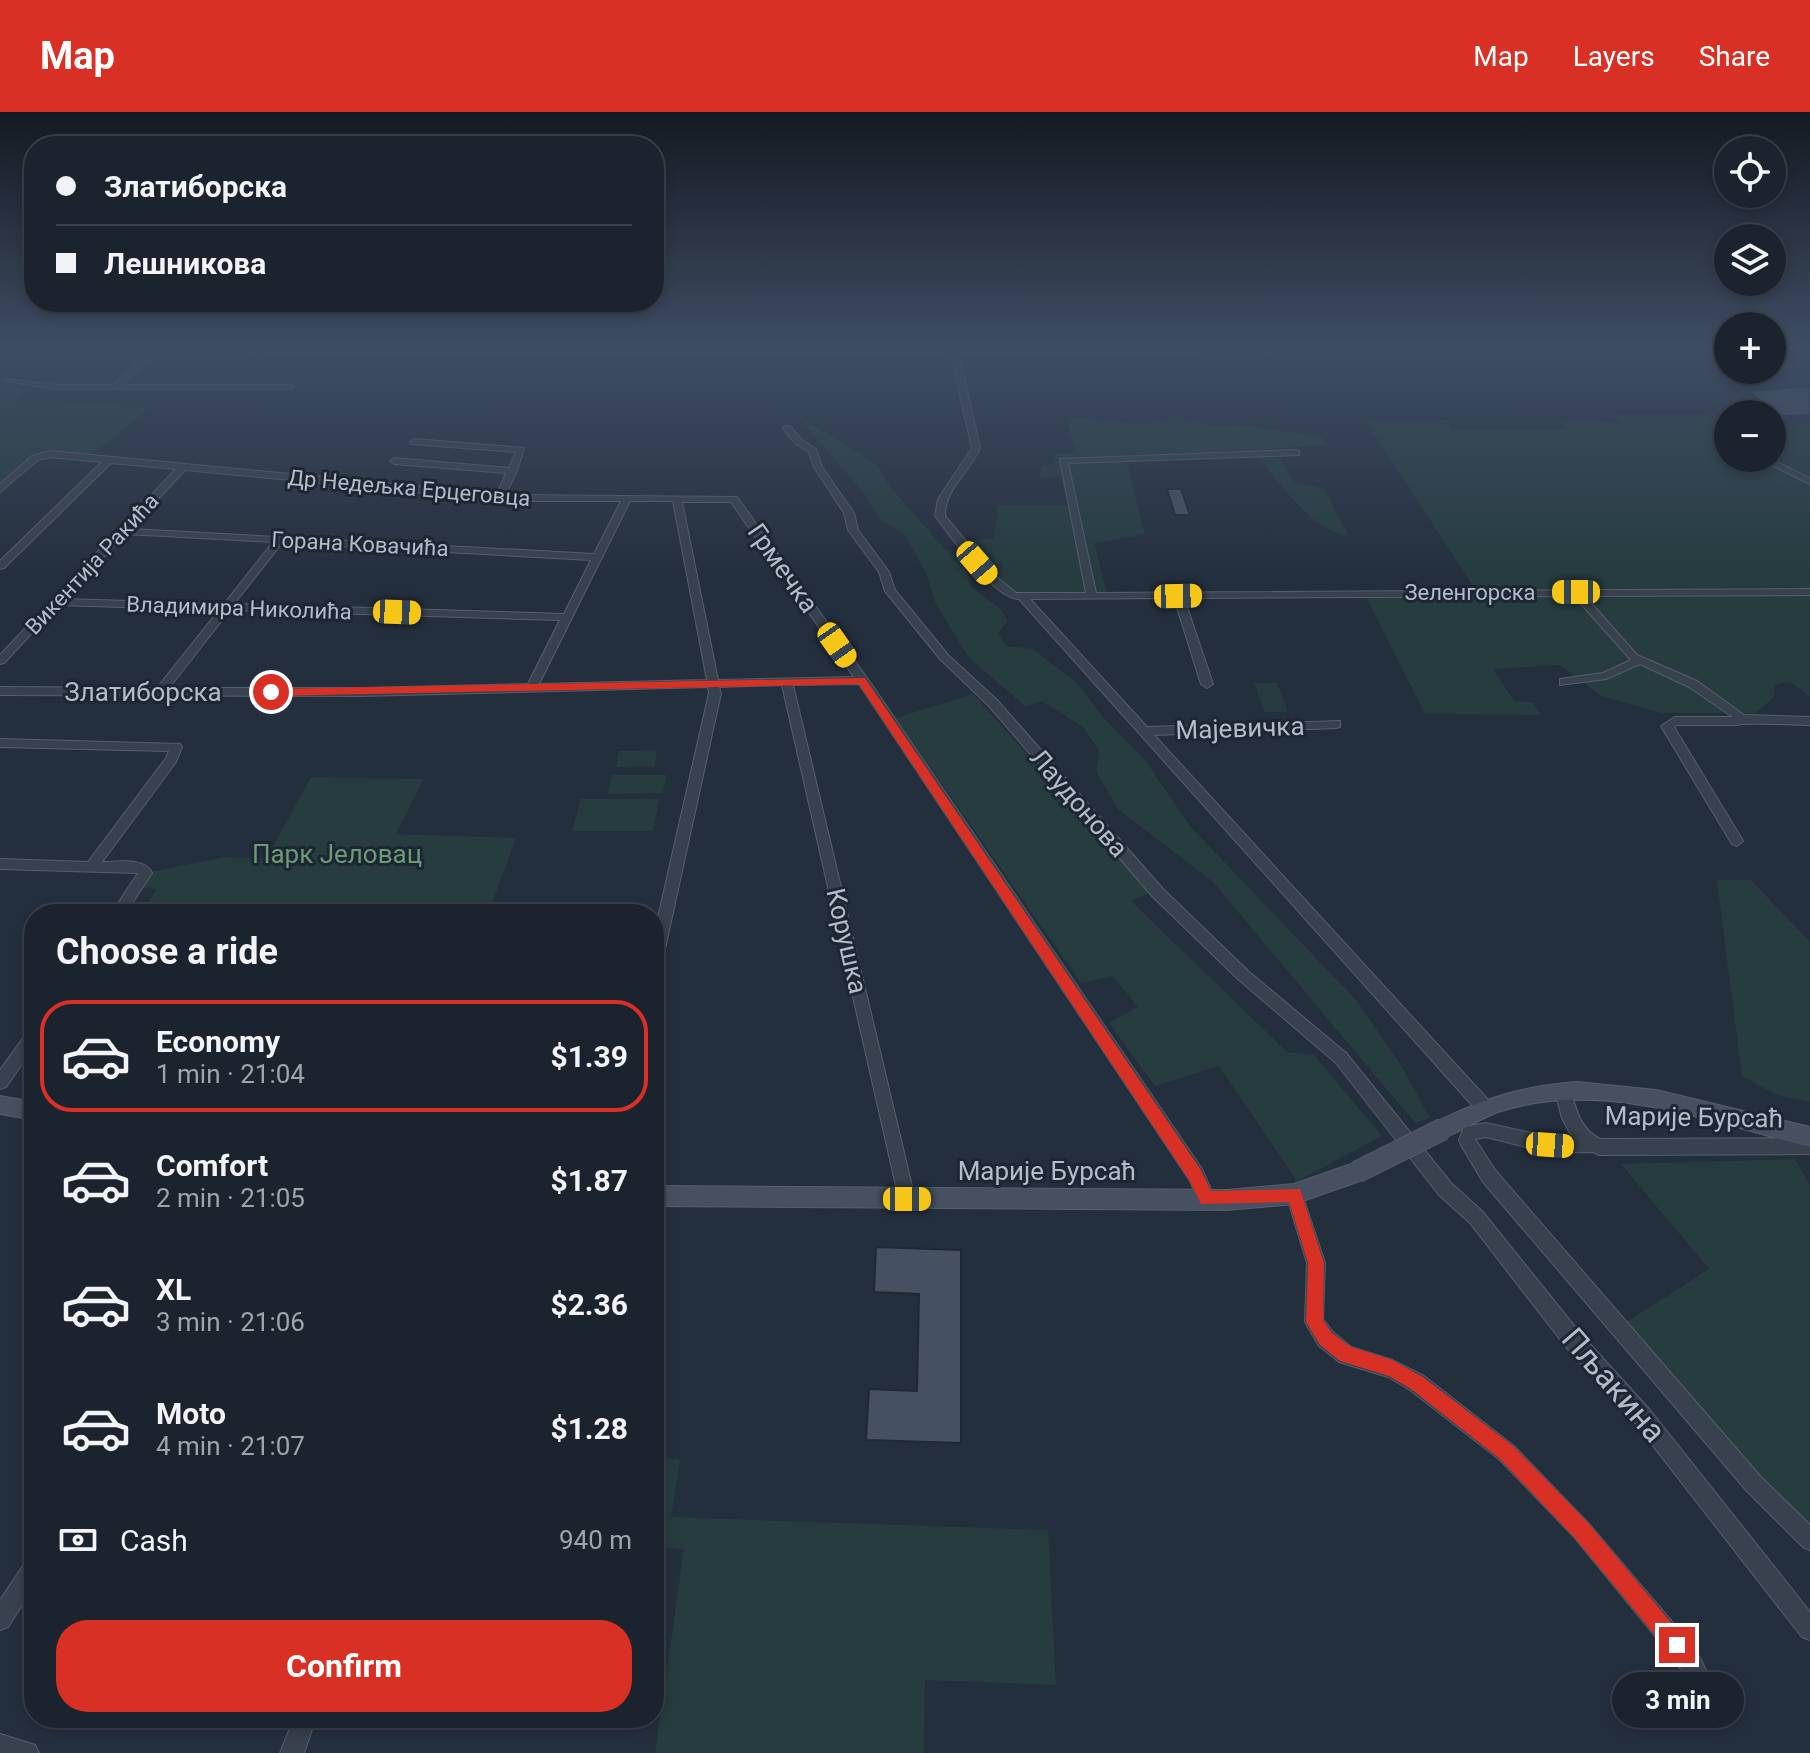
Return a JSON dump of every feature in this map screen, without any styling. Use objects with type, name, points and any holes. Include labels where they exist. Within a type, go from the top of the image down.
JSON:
[{"type":"main road","name":"Марије Бурсаћ","points":[[664,1196],[1207,1199],[1294,1194],[1357,1172],[1485,1108],[1521,1098],[1563,1092],[1602,1091],[1677,1102],[1810,1137]]},
{"type":"main road","points":[[0,1105],[24,1109]]},
{"type":"street","points":[[969,424],[976,448],[974,457],[942,502],[940,516],[1001,589],[1023,598],[1485,1108]]},
{"type":"street","name":"Лаудонова","points":[[787,428],[799,442],[813,451],[818,467],[849,513],[853,530],[884,572],[890,591],[944,657],[993,703],[1158,893],[1243,975],[1341,1058],[1412,1147]]},
{"type":"street","points":[[414,442],[521,450],[500,497]]},
{"type":"street","points":[[1092,596],[1063,461],[1296,453]]},
{"type":"street","name":"Др Недељка Ерцеговца","points":[[0,489],[41,455],[500,497],[626,500],[730,498]]},
{"type":"street","points":[[0,566],[110,459]]},
{"type":"street","points":[[394,461],[513,471]]},
{"type":"street","name":"Викентија Ракића","points":[[0,661],[184,466]]},
{"type":"street","points":[[1786,470],[1810,481]]},
{"type":"street","name":"Грмечка","points":[[730,498],[862,680],[1196,1175],[1207,1199]]},
{"type":"street","points":[[532,687],[626,500]]},
{"type":"street","points":[[664,925],[715,685],[677,500]]},
{"type":"street","name":"Горана Ковачића","points":[[123,531],[598,557]]},
{"type":"street","points":[[161,691],[280,539]]},
{"type":"street","points":[[1576,592],[1638,661],[1693,684],[1739,718],[1753,721],[1810,721]]},
{"type":"street","name":"Зеленгорска","points":[[1023,598],[1810,592]]},
{"type":"street","points":[[1178,596],[1207,684]]},
{"type":"street","name":"Владимира Николића","points":[[55,602],[567,617]]},
{"type":"street","points":[[1564,682],[1601,677],[1638,661]]},
{"type":"street","name":"Златиборска","points":[[0,691],[715,685],[862,680]]},
{"type":"street","name":"Корушка","points":[[787,683],[907,1199]]},
{"type":"street","points":[[1737,841],[1667,726],[1675,721],[1736,721],[1739,718]]},
{"type":"street","name":"Мајевичка","points":[[1144,731],[1336,724]]},
{"type":"street","points":[[0,743],[171,745],[176,752],[92,866]]},
{"type":"street","points":[[0,864],[145,869],[124,904]]},
{"type":"street","points":[[0,1082],[24,1049]]},
{"type":"street","name":"Марије Бурсаћ","points":[[1563,1092],[1573,1125],[1593,1145],[1614,1149],[1810,1146]]},
{"type":"street","points":[[1593,1145],[1550,1145],[1486,1130],[1470,1132],[1467,1140],[1489,1176],[1753,1483],[1810,1540]]},
{"type":"street","name":"Пљакина","points":[[1412,1147],[1445,1189],[1476,1217],[1573,1340],[1643,1417],[1810,1629]]},
{"type":"street","points":[[1294,1194],[1316,1263],[1314,1322],[1326,1339],[1346,1355],[1392,1369],[1417,1383],[1507,1453],[1582,1531],[1677,1645],[1692,1666],[1716,1716]]},
{"type":"street","points":[[0,1619],[24,1582]]},
{"type":"street","points":[[292,1753],[301,1728]]},
{"type":"street","points":[[0,1746],[27,1753]]},
{"type":"green space","points":[[0,424],[130,424],[88,458],[45,454],[0,489]]},
{"type":"green space","points":[[804,424],[810,424],[876,464],[890,487],[943,547],[966,566],[971,587],[1000,608],[1008,621],[998,633],[1006,646],[1033,649],[1077,683],[1103,717],[1145,760],[1190,826],[1357,1001],[1402,1067],[1430,1118],[1415,1123],[1213,882],[1118,809],[1096,771],[1099,751],[1084,728],[1042,701],[1026,707],[969,658],[936,604],[926,573],[904,534],[880,520],[866,496]]},
{"type":"green space","points":[[1068,424],[1241,425],[1321,437],[1325,445],[1284,448],[1289,454],[1278,456],[1294,482],[1324,489],[1349,536],[1335,532],[1309,516],[1256,455],[1126,458],[1145,535],[1094,543],[1108,596],[1023,598],[1001,589],[966,541],[994,539],[998,505],[1068,506],[1061,476],[1040,478],[1041,466],[1053,465],[1054,454],[1076,453]]},
{"type":"green space","points":[[1368,424],[1449,424],[1452,430],[1568,429],[1563,424],[1714,424],[1714,472],[1786,472],[1786,425],[1810,424],[1810,697],[1786,683],[1775,685],[1774,697],[1756,713],[1661,713],[1601,696],[1560,665],[1493,669],[1514,701],[1532,702],[1541,715],[1425,714],[1366,597],[1478,594]]},
{"type":"green space","points":[[1254,683],[1277,683],[1288,712],[1265,712]]},
{"type":"green space","points":[[973,694],[1151,892],[1131,901],[1287,1052],[1314,1055],[1382,1136],[1297,1181],[1219,1066],[1155,1086],[1109,1023],[1138,1007],[1113,976],[1081,983],[896,718]]},
{"type":"green space","points":[[657,750],[655,766],[616,767],[619,751]]},
{"type":"green space","points":[[612,775],[666,775],[663,793],[608,794]]},
{"type":"green space","name":"Парк Јеловац","points":[[311,777],[424,779],[396,834],[516,838],[492,904],[147,904],[157,889],[136,887],[145,873],[226,857],[266,859]]},
{"type":"green space","points":[[581,799],[659,799],[653,831],[572,831]]},
{"type":"green space","points":[[1717,880],[1751,880],[1810,942],[1810,1102],[1777,1095],[1742,1076]]},
{"type":"green space","points":[[1795,1159],[1810,1185],[1810,1548],[1765,1507],[1611,1332],[1709,1269],[1621,1164]]},
{"type":"green space","points":[[664,1458],[680,1460],[671,1517],[1048,1530],[1056,1685],[925,1680],[924,1753],[655,1753],[659,1728],[664,1728],[664,1690],[684,1549],[664,1548]]},
{"type":"building","points":[[1167,489],[1181,489],[1190,515],[1175,515]]},
{"type":"building","points":[[876,1247],[961,1250],[961,1443],[866,1440],[869,1389],[917,1391],[919,1294],[874,1292]]},
{"type":"route","points":[[271,692],[862,680],[1196,1175],[1207,1199],[1294,1194],[1316,1263],[1318,1278],[1313,1302],[1314,1322],[1326,1339],[1346,1355],[1392,1369],[1417,1383],[1507,1453],[1582,1531],[1677,1645]]}]
